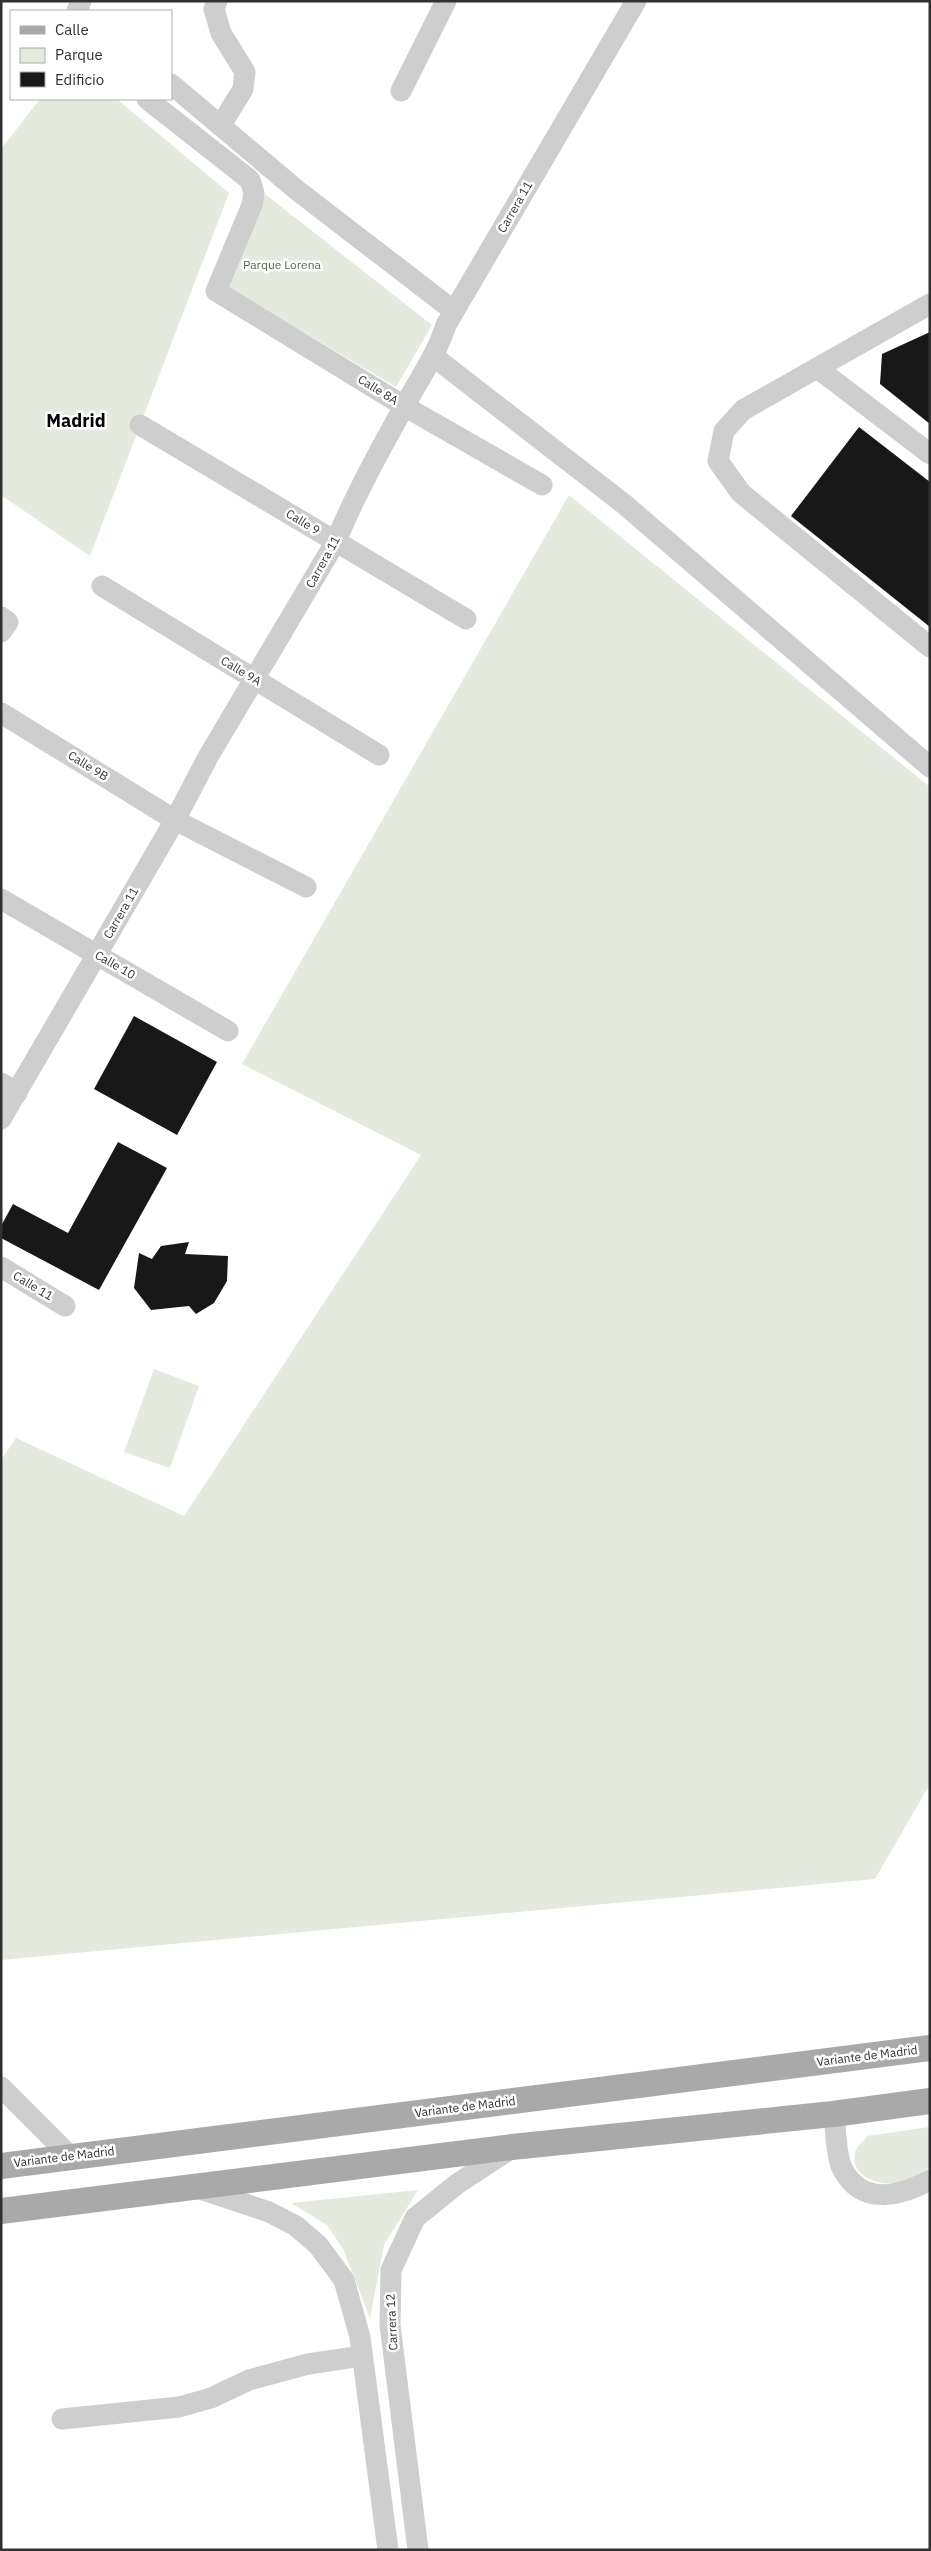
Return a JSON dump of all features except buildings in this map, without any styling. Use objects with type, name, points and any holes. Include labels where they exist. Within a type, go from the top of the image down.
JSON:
[{"type":"main road","name":"Variante de Madrid","points":[[1,2166],[930,2048]]},
{"type":"main road","points":[[1,2211],[512,2147],[833,2114],[930,2101]]},
{"type":"street","points":[[217,1],[214,9],[221,33],[245,72],[243,89],[221,125]]},
{"type":"street","points":[[401,91],[446,1]]},
{"type":"street","name":"Carrera 11","points":[[1,1120],[9,1088],[97,954],[175,820],[208,757],[336,541],[349,509],[433,356],[454,311],[636,1]]},
{"type":"street","points":[[172,85],[298,191],[454,311]]},
{"type":"street","name":"Calle 8A","points":[[148,100],[250,180],[254,193],[252,205],[216,291],[404,406],[542,485]]},
{"type":"street","points":[[930,304],[743,410],[724,431],[718,461],[741,492],[930,647]]},
{"type":"street","points":[[433,356],[624,504],[930,768]]},
{"type":"street","points":[[818,368],[930,454]]},
{"type":"street","name":"Calle 9","points":[[140,425],[466,619]]},
{"type":"street","name":"Calle 9A","points":[[102,586],[379,755]]},
{"type":"street","points":[[1,617],[8,622],[1,632]]},
{"type":"street","name":"Calle 9B","points":[[1,713],[175,820],[306,887]]},
{"type":"street","name":"Calle 10","points":[[1,899],[228,1031]]},
{"type":"street","name":"Calle 11","points":[[1,1267],[65,1306]]},
{"type":"street","points":[[1,2087],[70,2156]]},
{"type":"street","points":[[833,2114],[841,2167],[854,2186],[880,2196],[908,2192],[930,2180]]},
{"type":"street","name":"Carrera 12","points":[[418,2550],[390,2325],[391,2270],[416,2218],[457,2184],[512,2147]]},
{"type":"street","points":[[193,2187],[269,2212],[296,2226],[318,2246],[344,2280],[360,2337],[388,2550]]},
{"type":"street","points":[[62,2419],[179,2407],[211,2398],[249,2380],[308,2364],[362,2356]]},
{"type":"green space","points":[[39,100],[118,100],[229,193],[90,556],[1,495],[1,149]]},
{"type":"green space","name":"Parque Lorena","points":[[265,194],[432,325],[396,387],[221,283]]},
{"type":"green space","points":[[569,495],[930,787],[930,1784],[875,1879],[1,1960],[1,1460],[16,1438],[184,1516],[421,1155],[242,1064]]},
{"type":"green space","points":[[154,1369],[199,1386],[170,1468],[124,1452]]},
{"type":"green space","points":[[930,2127],[930,2167],[917,2175],[899,2182],[879,2182],[866,2177],[856,2167],[854,2160],[855,2152],[867,2136]]},
{"type":"green space","points":[[418,2190],[384,2245],[370,2318],[343,2249],[327,2225],[291,2203]]},
{"type":"district","name":"Madrid","points":[[76,421]]}]
